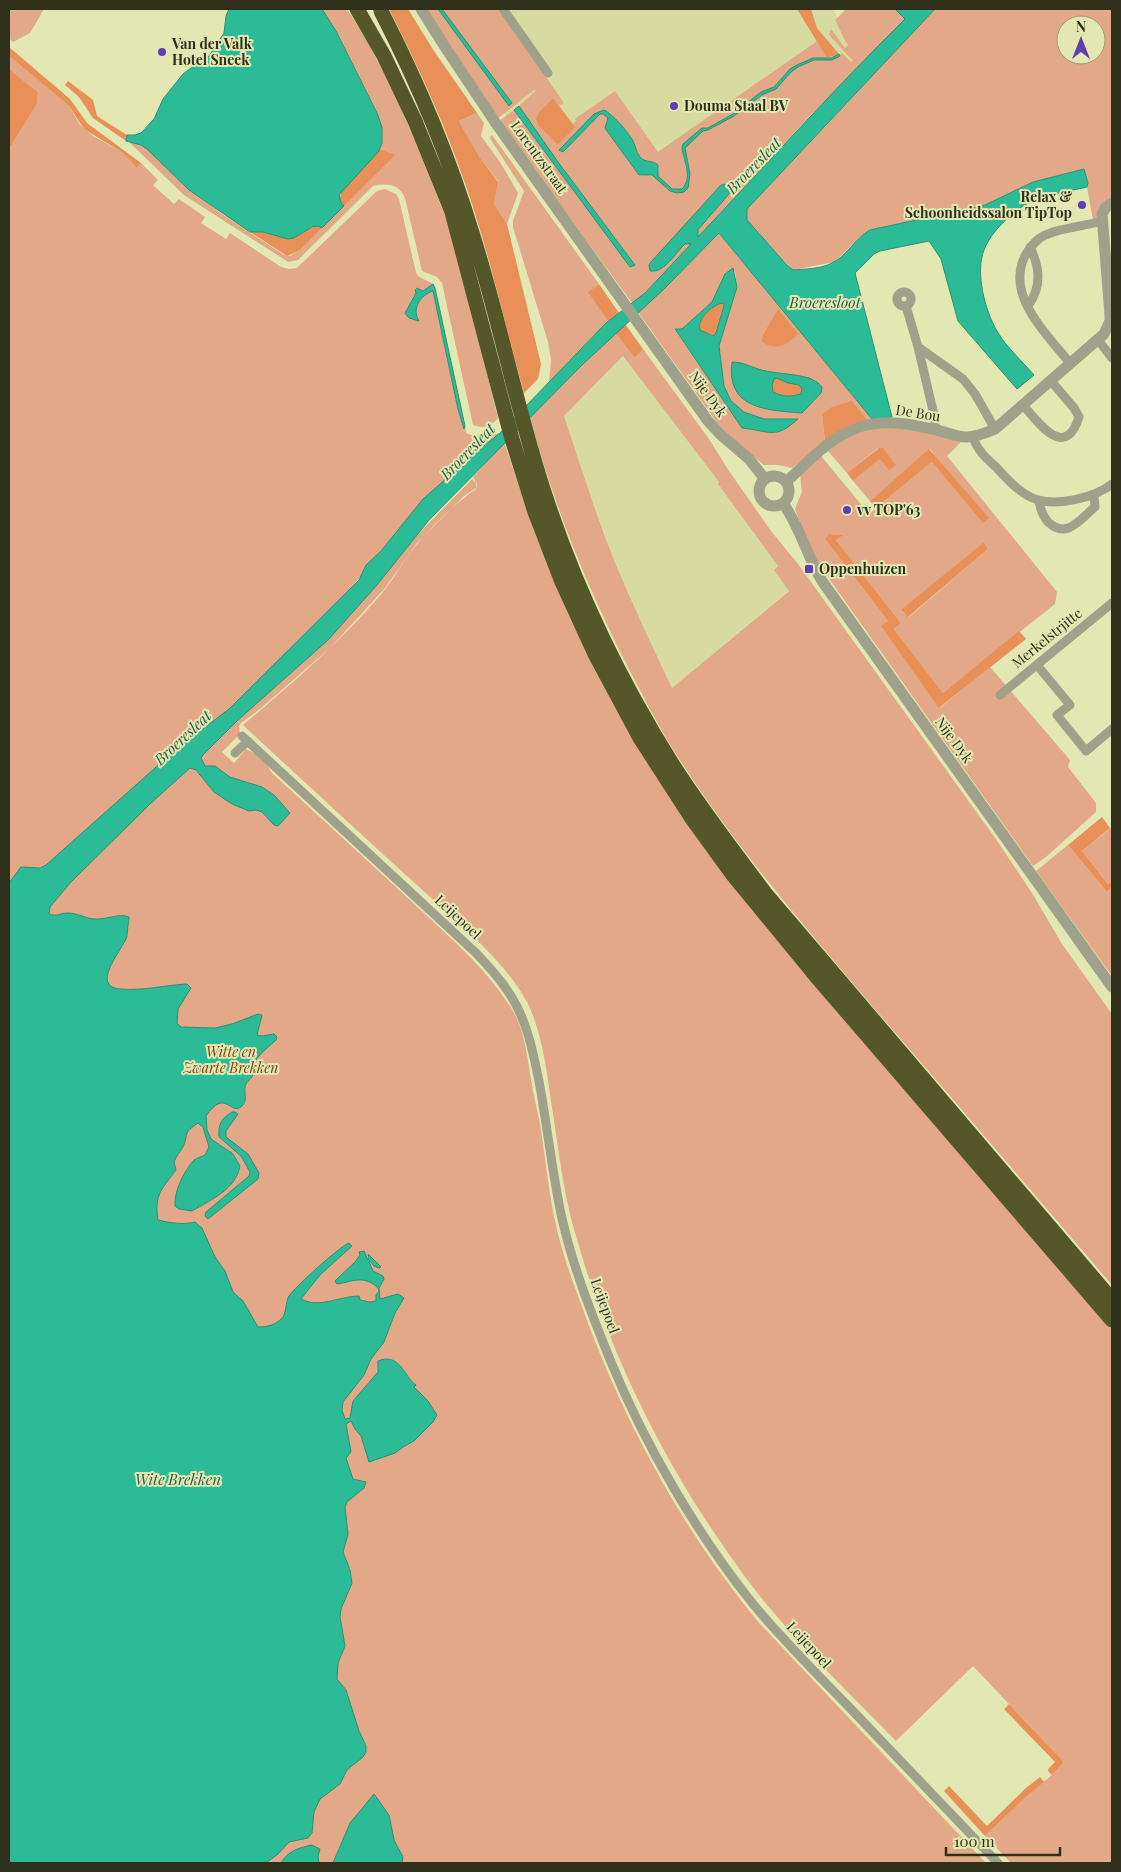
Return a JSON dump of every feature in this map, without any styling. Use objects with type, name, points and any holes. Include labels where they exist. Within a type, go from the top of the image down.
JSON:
[{"type":"highway","points":[[357,9],[384,56],[415,121],[452,212],[512,440],[535,512],[559,574],[595,654],[640,738],[691,817],[733,875],[816,976],[1112,1320]]},
{"type":"highway","points":[[381,11],[426,107],[474,237],[524,428],[548,505],[569,562],[587,604],[638,705],[672,763],[719,833],[765,893],[1112,1300]]},
{"type":"street","name":"Lorentzstraat","points":[[421,9],[495,122],[636,320]]},
{"type":"street","points":[[503,9],[548,73]]},
{"type":"street","points":[[1112,203],[1106,207],[1102,214],[1110,315],[1108,328],[1098,340],[996,428],[973,437],[979,450],[1013,486],[1039,500],[1078,499],[1094,495],[1112,484]]},
{"type":"street","points":[[1070,363],[1041,327],[1028,306],[1021,291],[1019,276],[1021,264],[1030,247],[1041,237],[1065,229],[1103,222]]},
{"type":"street","points":[[1028,306],[1034,297],[1037,287],[1037,262],[1030,247]]},
{"type":"street","points":[[906,306],[935,419],[935,430]]},
{"type":"street","name":"Nije Dyk","points":[[636,320],[713,428],[750,459],[765,478]]},
{"type":"street","points":[[1098,340],[1112,358]]},
{"type":"street","points":[[918,347],[963,379],[976,394],[996,428]]},
{"type":"street","points":[[1023,405],[1046,432],[1057,437],[1067,437],[1075,430],[1079,417],[1074,408],[1051,381]]},
{"type":"street","name":"De Bou","points":[[786,482],[821,450],[842,435],[858,428],[893,422],[964,437],[973,437]]},
{"type":"street","points":[[777,476],[786,482],[789,492],[783,503],[773,506],[762,500],[759,488],[765,478],[777,476]]},
{"type":"street","points":[[1039,500],[1040,511],[1045,519],[1055,528],[1062,530],[1069,528],[1095,507],[1094,495]]},
{"type":"street","name":"Nije Dyk","points":[[783,503],[822,581],[1112,987]]},
{"type":"street","name":"Merkelstrjitte","points":[[1000,695],[1112,603]]},
{"type":"street","points":[[1037,665],[1070,705],[1057,716],[1086,751],[1112,730]]},
{"type":"street","name":"Leijepoel","points":[[236,753],[245,739],[476,953],[509,992],[522,1019],[535,1060],[555,1185],[562,1217],[586,1298],[612,1364],[657,1457],[698,1526],[730,1574],[754,1605],[794,1650],[998,1863]]},
{"type":"shaded area","points":[[389,9],[408,9],[434,51],[477,113],[459,121],[479,156],[498,182],[494,204],[507,224],[541,364],[538,379],[524,393],[490,265],[467,189],[431,98]]},
{"type":"shaded area","points":[[431,9],[833,9],[859,55],[851,65],[621,273],[440,26]]},
{"type":"shaded area","points":[[797,9],[811,9],[817,28],[839,54],[827,58]]},
{"type":"shaded area","points":[[9,47],[70,99],[87,123],[141,163],[137,168],[123,153],[84,129],[69,106],[9,56]]},
{"type":"shaded area","points":[[9,69],[38,92],[37,104],[9,149]]},
{"type":"shaded area","points":[[68,81],[93,100],[97,116],[127,135],[126,141],[93,118],[79,97],[65,85]]},
{"type":"shaded area","points":[[553,98],[575,127],[557,144],[539,126],[536,118],[539,112]]},
{"type":"shaded area","points":[[380,149],[395,155],[344,206],[339,199],[342,190]]},
{"type":"shaded area","points":[[318,226],[322,228],[299,251],[287,256],[250,232],[263,232],[280,237],[301,234],[308,229]]},
{"type":"shaded area","points":[[599,284],[619,313],[608,321],[588,292]]},
{"type":"shaded area","points":[[722,303],[724,306],[716,333],[713,336],[700,330],[703,317],[714,307]]},
{"type":"shaded area","points":[[778,309],[798,334],[781,346],[767,345],[762,342],[763,335]]},
{"type":"shaded area","points":[[625,324],[643,349],[635,358],[615,333]]},
{"type":"shaded area","points":[[623,356],[719,482],[718,484],[778,566],[774,570],[789,590],[672,688],[614,559],[585,482],[564,416]]},
{"type":"shaded area","points":[[777,378],[799,385],[802,389],[801,394],[787,396],[773,392],[772,385],[774,379]]},
{"type":"shaded area","points":[[852,401],[867,420],[825,442],[822,414],[832,407]]},
{"type":"shaded area","points":[[879,448],[883,448],[896,465],[889,470],[880,459],[853,481],[847,473]]},
{"type":"shaded area","points":[[929,449],[989,518],[983,523],[932,462],[876,508],[870,501]]},
{"type":"shaded area","points":[[829,534],[843,535],[836,540],[901,623],[894,629],[943,693],[1019,631],[1026,639],[939,708],[881,626],[888,621],[825,539]]},
{"type":"shaded area","points":[[984,542],[988,549],[908,617],[901,610]]},
{"type":"shaded area","points":[[1102,817],[1110,828],[1082,851],[1108,884],[1112,881],[1112,887],[1107,892],[1068,845]]},
{"type":"shaded area","points":[[1009,1704],[1064,1762],[1052,1775],[1048,1771],[1055,1762],[1004,1709]]},
{"type":"shaded area","points":[[1040,1777],[1044,1782],[985,1836],[944,1791],[949,1786],[987,1826]]},
{"type":"green space","points":[[9,9],[44,9],[30,33],[13,42],[9,38]]},
{"type":"green space","points":[[322,9],[347,9],[361,31],[397,100],[446,217],[467,292],[498,418],[490,425],[481,427],[473,425],[442,283],[437,277],[422,271],[405,198],[396,187],[388,185],[373,186],[298,260],[288,262],[184,195],[130,143],[141,145],[147,149],[200,198],[284,255],[290,256],[299,251],[394,155],[380,149],[382,131],[377,113],[336,31]]},
{"type":"green space","points":[[426,9],[438,9],[509,106],[512,103],[442,9],[499,9],[564,103],[559,106],[553,98],[539,112],[536,118],[575,127],[573,124],[576,121],[575,119],[615,91],[658,152],[817,41],[827,58],[813,58],[790,69],[774,87],[761,92],[733,114],[708,128],[702,128],[683,144],[687,180],[682,189],[672,189],[658,176],[659,167],[653,162],[645,161],[640,157],[629,134],[610,112],[594,114],[559,150],[563,152],[600,114],[603,114],[608,118],[607,131],[641,176],[654,177],[670,191],[684,192],[690,174],[685,148],[703,131],[734,116],[762,95],[776,89],[798,67],[814,60],[826,60],[842,53],[851,62],[853,61],[829,35],[831,29],[845,48],[848,45],[835,20],[846,9],[895,9],[905,19],[805,121],[698,238],[698,231],[729,194],[720,186],[649,265],[679,249],[685,243],[692,243],[645,293],[632,303],[499,121],[514,110],[630,267],[635,264],[558,162],[519,106],[536,90],[497,119]]},
{"type":"green space","points":[[935,9],[1112,9],[1112,197],[1093,220],[1087,187],[1088,182],[1084,169],[1033,182],[985,205],[870,230],[834,262],[793,270],[748,222],[747,209]]},
{"type":"green space","name":"Witte en Zwarte Brekken","points":[[9,56],[69,106],[80,125],[93,136],[123,153],[137,168],[141,163],[158,180],[153,185],[174,204],[179,199],[205,217],[201,223],[226,239],[230,233],[281,267],[297,268],[377,191],[385,189],[396,194],[399,199],[416,273],[433,284],[423,291],[416,292],[405,313],[418,320],[416,311],[419,302],[433,291],[458,409],[466,433],[487,436],[500,433],[423,499],[381,551],[366,565],[363,574],[347,592],[260,680],[211,724],[220,737],[472,479],[476,483],[476,488],[464,496],[417,543],[385,588],[331,647],[260,709],[241,723],[239,726],[240,734],[222,752],[234,763],[246,749],[263,758],[272,773],[465,952],[503,995],[517,1019],[523,1036],[540,1124],[555,1220],[568,1269],[605,1366],[662,1482],[708,1555],[760,1624],[986,1863],[9,1863],[9,149],[37,104],[38,92],[9,69]]},
{"type":"green space","points":[[477,113],[484,123],[481,136],[500,162],[518,193],[507,224],[494,204],[498,181],[479,156],[459,121]]},
{"type":"green space","points":[[492,135],[599,284],[589,292],[608,321],[549,382],[551,361],[548,342],[513,227],[513,221],[524,191],[491,140],[490,137]]},
{"type":"green space","points":[[719,233],[872,419],[822,414],[825,442],[792,468],[779,465],[764,465],[739,445],[718,424],[638,312],[664,289]],"holes":[[[735,271],[737,287],[719,346],[724,386],[731,401],[744,412],[764,419],[797,419],[774,433],[742,428],[675,330],[682,329],[712,302]],[[732,362],[767,372],[804,378],[819,383],[731,368]]]},
{"type":"green space","points":[[615,333],[635,358],[643,349],[709,439],[771,531],[798,564],[998,842],[1032,893],[1062,944],[1112,1014],[1112,1285],[796,916],[743,849],[693,779],[654,717],[615,642],[586,579],[561,515],[530,417]],"holes":[[[623,356],[719,482],[718,484],[778,566],[774,570],[789,591],[672,688],[614,560],[564,416]]]},
{"type":"green space","points":[[885,426],[964,439],[947,456],[1057,592],[1055,604],[943,693],[894,629],[901,623],[836,540],[842,535],[829,534],[825,539],[888,621],[882,627],[940,708],[990,667],[1070,760],[1068,767],[1096,803],[1096,812],[1046,857],[1033,866],[813,556],[795,509],[802,492],[800,474],[821,456],[869,514],[932,462],[983,522],[930,449],[870,501],[853,481],[881,458],[878,448],[847,473],[828,451],[848,436]],"holes":[[[984,542],[988,549],[909,617],[901,611]]]},
{"type":"green space","points":[[504,442],[534,531],[574,625],[858,1034],[1112,1329],[1112,1863],[1011,1863],[985,1836],[1064,1762],[973,1666],[896,1741],[811,1654],[753,1588],[702,1514],[679,1476],[638,1399],[604,1319],[571,1219],[540,1037],[533,1014],[519,988],[507,972],[463,926],[243,725],[312,665],[386,589],[408,556],[431,528],[476,489],[477,484],[473,477]]},
{"type":"green space","points":[[1112,827],[1112,881],[1108,884],[1082,851]]},
{"type":"green space","points":[[1068,845],[1107,892],[1112,887],[1112,976],[1036,871]]},
{"type":"water","points":[[229,9],[322,9],[336,31],[377,113],[382,127],[382,143],[379,151],[339,195],[344,206],[322,228],[318,226],[312,227],[294,238],[288,239],[263,232],[250,232],[189,190],[147,149],[141,145],[126,141],[127,135],[141,133],[154,119],[163,99],[183,74],[209,56],[224,33],[226,16]]},
{"type":"water","points":[[438,9],[442,9],[512,103],[509,106]]},
{"type":"water","name":"Wite Brekken","points":[[895,9],[935,9],[747,209],[747,220],[793,270],[813,268],[828,265],[837,260],[870,230],[985,205],[1033,182],[1084,169],[1088,183],[1087,187],[1045,196],[1023,206],[995,232],[986,245],[981,259],[981,280],[985,302],[993,323],[1005,343],[1034,375],[1017,389],[958,321],[941,259],[929,241],[880,251],[874,254],[855,273],[892,417],[872,419],[719,233],[664,289],[581,366],[429,520],[377,585],[328,640],[238,720],[203,755],[201,758],[205,766],[215,766],[230,777],[262,787],[274,795],[290,813],[278,826],[274,825],[262,812],[256,810],[249,811],[232,804],[214,792],[196,770],[190,768],[150,804],[71,882],[50,907],[49,914],[52,915],[72,913],[94,919],[129,917],[127,936],[110,966],[108,982],[112,987],[121,989],[146,989],[187,984],[191,988],[178,1009],[177,1023],[181,1027],[215,1028],[258,1014],[262,1015],[257,1035],[274,1034],[277,1037],[261,1054],[254,1065],[254,1074],[245,1086],[243,1105],[237,1109],[223,1103],[218,1104],[206,1116],[207,1130],[211,1139],[233,1154],[240,1166],[238,1174],[222,1193],[192,1211],[179,1209],[175,1206],[176,1194],[183,1175],[194,1160],[205,1155],[209,1147],[203,1127],[198,1123],[188,1132],[183,1147],[174,1162],[176,1170],[160,1192],[157,1204],[158,1220],[176,1223],[195,1222],[202,1228],[215,1257],[225,1271],[233,1292],[243,1301],[258,1327],[265,1327],[280,1320],[284,1316],[289,1296],[293,1291],[327,1259],[349,1243],[352,1246],[320,1275],[301,1299],[315,1303],[359,1296],[360,1300],[376,1301],[378,1288],[368,1281],[359,1280],[337,1284],[335,1281],[355,1262],[360,1255],[359,1252],[364,1251],[368,1260],[368,1254],[381,1267],[374,1266],[369,1262],[373,1271],[383,1276],[384,1279],[379,1288],[380,1299],[398,1294],[404,1298],[395,1313],[384,1342],[371,1359],[364,1375],[343,1402],[342,1410],[345,1419],[350,1418],[353,1401],[378,1372],[378,1361],[385,1359],[392,1360],[401,1367],[416,1385],[414,1387],[428,1401],[437,1415],[433,1422],[414,1441],[395,1453],[369,1462],[361,1436],[351,1421],[346,1424],[351,1452],[346,1458],[353,1479],[366,1482],[364,1488],[347,1502],[345,1507],[348,1534],[343,1552],[350,1570],[352,1583],[341,1609],[340,1617],[345,1646],[338,1663],[337,1679],[346,1690],[359,1731],[366,1746],[366,1752],[363,1757],[347,1770],[340,1784],[320,1799],[314,1812],[312,1833],[308,1838],[289,1842],[266,1863],[9,1863],[9,883],[21,867],[40,868],[46,865],[173,752],[229,709],[359,580],[366,565],[381,551],[423,499],[500,433],[606,323],[645,293],[691,244],[685,244],[660,269],[650,271],[649,265],[651,262],[720,186],[724,184],[728,186],[729,194],[698,230],[698,237],[826,100],[905,19]]},
{"type":"water","points":[[839,54],[840,56],[832,60],[814,60],[798,67],[776,89],[762,95],[734,116],[703,131],[685,148],[690,174],[688,188],[684,192],[670,191],[652,175],[639,175],[605,128],[608,118],[603,114],[600,114],[563,152],[559,150],[594,114],[604,110],[615,118],[627,132],[640,157],[658,165],[658,176],[672,189],[682,189],[687,180],[683,144],[702,128],[708,128],[733,114],[761,92],[774,87],[790,69],[813,58],[831,58]]},
{"type":"water","points":[[519,106],[635,265],[630,267],[514,110]]},
{"type":"water","points":[[733,268],[737,287],[719,346],[724,386],[731,401],[744,412],[764,419],[798,419],[790,426],[778,432],[772,433],[742,428],[675,329],[682,329],[712,302],[725,274]],"holes":[[[722,303],[724,304],[716,333],[713,336],[700,330],[703,317],[709,310]]]},
{"type":"water","points":[[433,284],[465,426],[464,429],[433,291],[418,303],[416,311],[419,321],[409,318],[405,313],[416,293],[415,290],[417,288],[423,291]]},
{"type":"water","points":[[732,362],[737,362],[766,371],[809,378],[822,387],[821,393],[802,413],[788,412],[762,408],[751,404],[742,398],[735,389],[732,378]],"holes":[[[777,378],[799,385],[802,389],[801,394],[787,396],[773,392],[772,385],[774,379]]]},
{"type":"water","points":[[232,1112],[238,1114],[226,1131],[226,1137],[248,1154],[259,1173],[258,1179],[208,1219],[205,1216],[206,1212],[249,1176],[250,1172],[241,1156],[219,1137],[221,1122]]},
{"type":"water","points":[[374,1794],[389,1815],[394,1840],[403,1857],[402,1863],[333,1863],[350,1823]]},
{"type":"water","points":[[312,1845],[320,1849],[319,1863],[281,1863],[294,1851]]},
{"type":"place","name":"Van der Valk Hotel Sneek","points":[[162,52]]},
{"type":"place","name":"Douma Staal BV","points":[[674,106]]},
{"type":"place","name":"Relax & Schoonheidssalon TipTop","points":[[1082,205]]},
{"type":"place","name":"vv TOP'63","points":[[847,510]]},
{"type":"place","name":"Oppenhuizen","points":[[809,569]]},
{"type":"water label","name":"Broeresleat","points":[[754,166]]},
{"type":"water label","name":"Broeresloot","points":[[825,303]]},
{"type":"water label","name":"Broeresleat","points":[[468,452]]},
{"type":"water label","name":"Broeresleat","points":[[183,738]]}]
